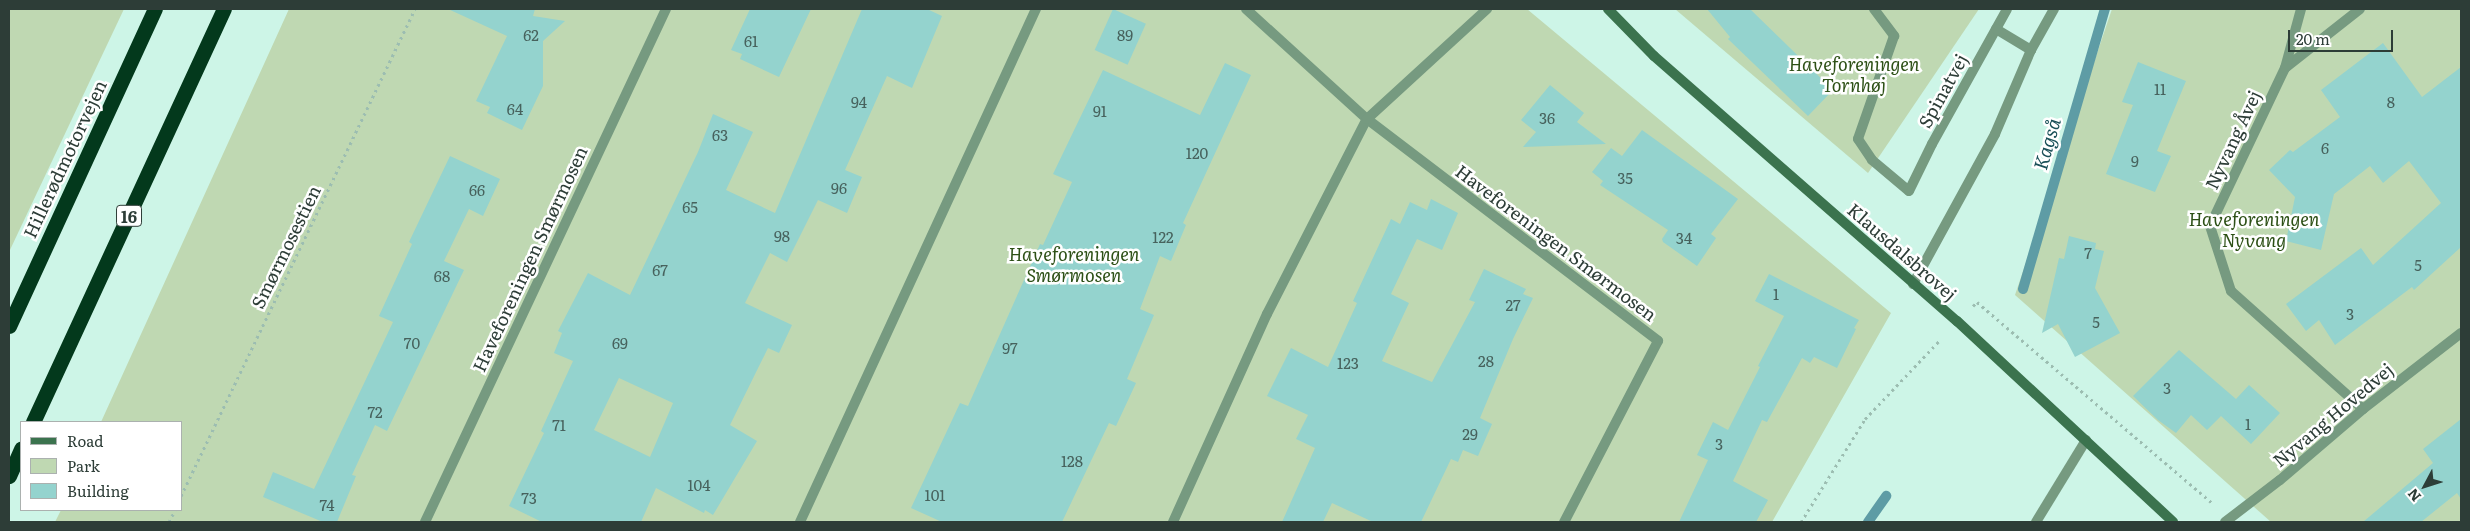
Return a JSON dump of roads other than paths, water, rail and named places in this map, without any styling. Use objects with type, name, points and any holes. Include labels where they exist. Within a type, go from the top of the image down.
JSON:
[{"type":"highway","name":"Hillerødmotorvejen","points":[[9,326],[155,9]]},
{"type":"highway","name":"16","points":[[33,421],[224,9]]},
{"type":"highway","points":[[9,476],[20,450]]},
{"type":"street","name":"Klausdalsbrovej","points":[[1608,9],[1654,56],[1957,321],[2173,522]]},
{"type":"lane","name":"Haveforeningen Smørmosen","points":[[425,522],[666,9]]},
{"type":"lane","points":[[800,522],[1036,9]]},
{"type":"lane","name":"Haveforeningen Smørmosen","points":[[1246,9],[1367,119],[1658,341],[1564,522]]},
{"type":"lane","points":[[1173,522],[1267,314],[1367,119],[1487,9]]},
{"type":"lane","name":"Spinatvej","points":[[1874,9],[1894,36],[1858,139],[1872,160],[1910,190],[1932,144],[2007,9]]},
{"type":"lane","points":[[1913,284],[1995,134],[2031,50],[2054,9]]},
{"type":"lane","points":[[2285,68],[2301,9]]},
{"type":"lane","name":"Nyvang Åvej","points":[[2360,9],[2285,68],[2210,226],[2231,291],[2363,409]]},
{"type":"lane","points":[[1996,29],[2031,50]]},
{"type":"lane","name":"Nyvang Hovedvej","points":[[2228,520],[2280,480],[2363,409],[2461,333]]},
{"type":"lane","points":[[2036,522],[2086,440]]},
{"type":"waterway","name":"Kagså","points":[[2023,289],[2105,9]]},
{"type":"waterway","name":"Kagså","points":[[1868,522],[1886,496]]},
{"type":"park label","name":"Haveforeningen Tornhøj","points":[[1854,75]]},
{"type":"park label","name":"Haveforeningen Nyvang","points":[[2254,230]]}]
